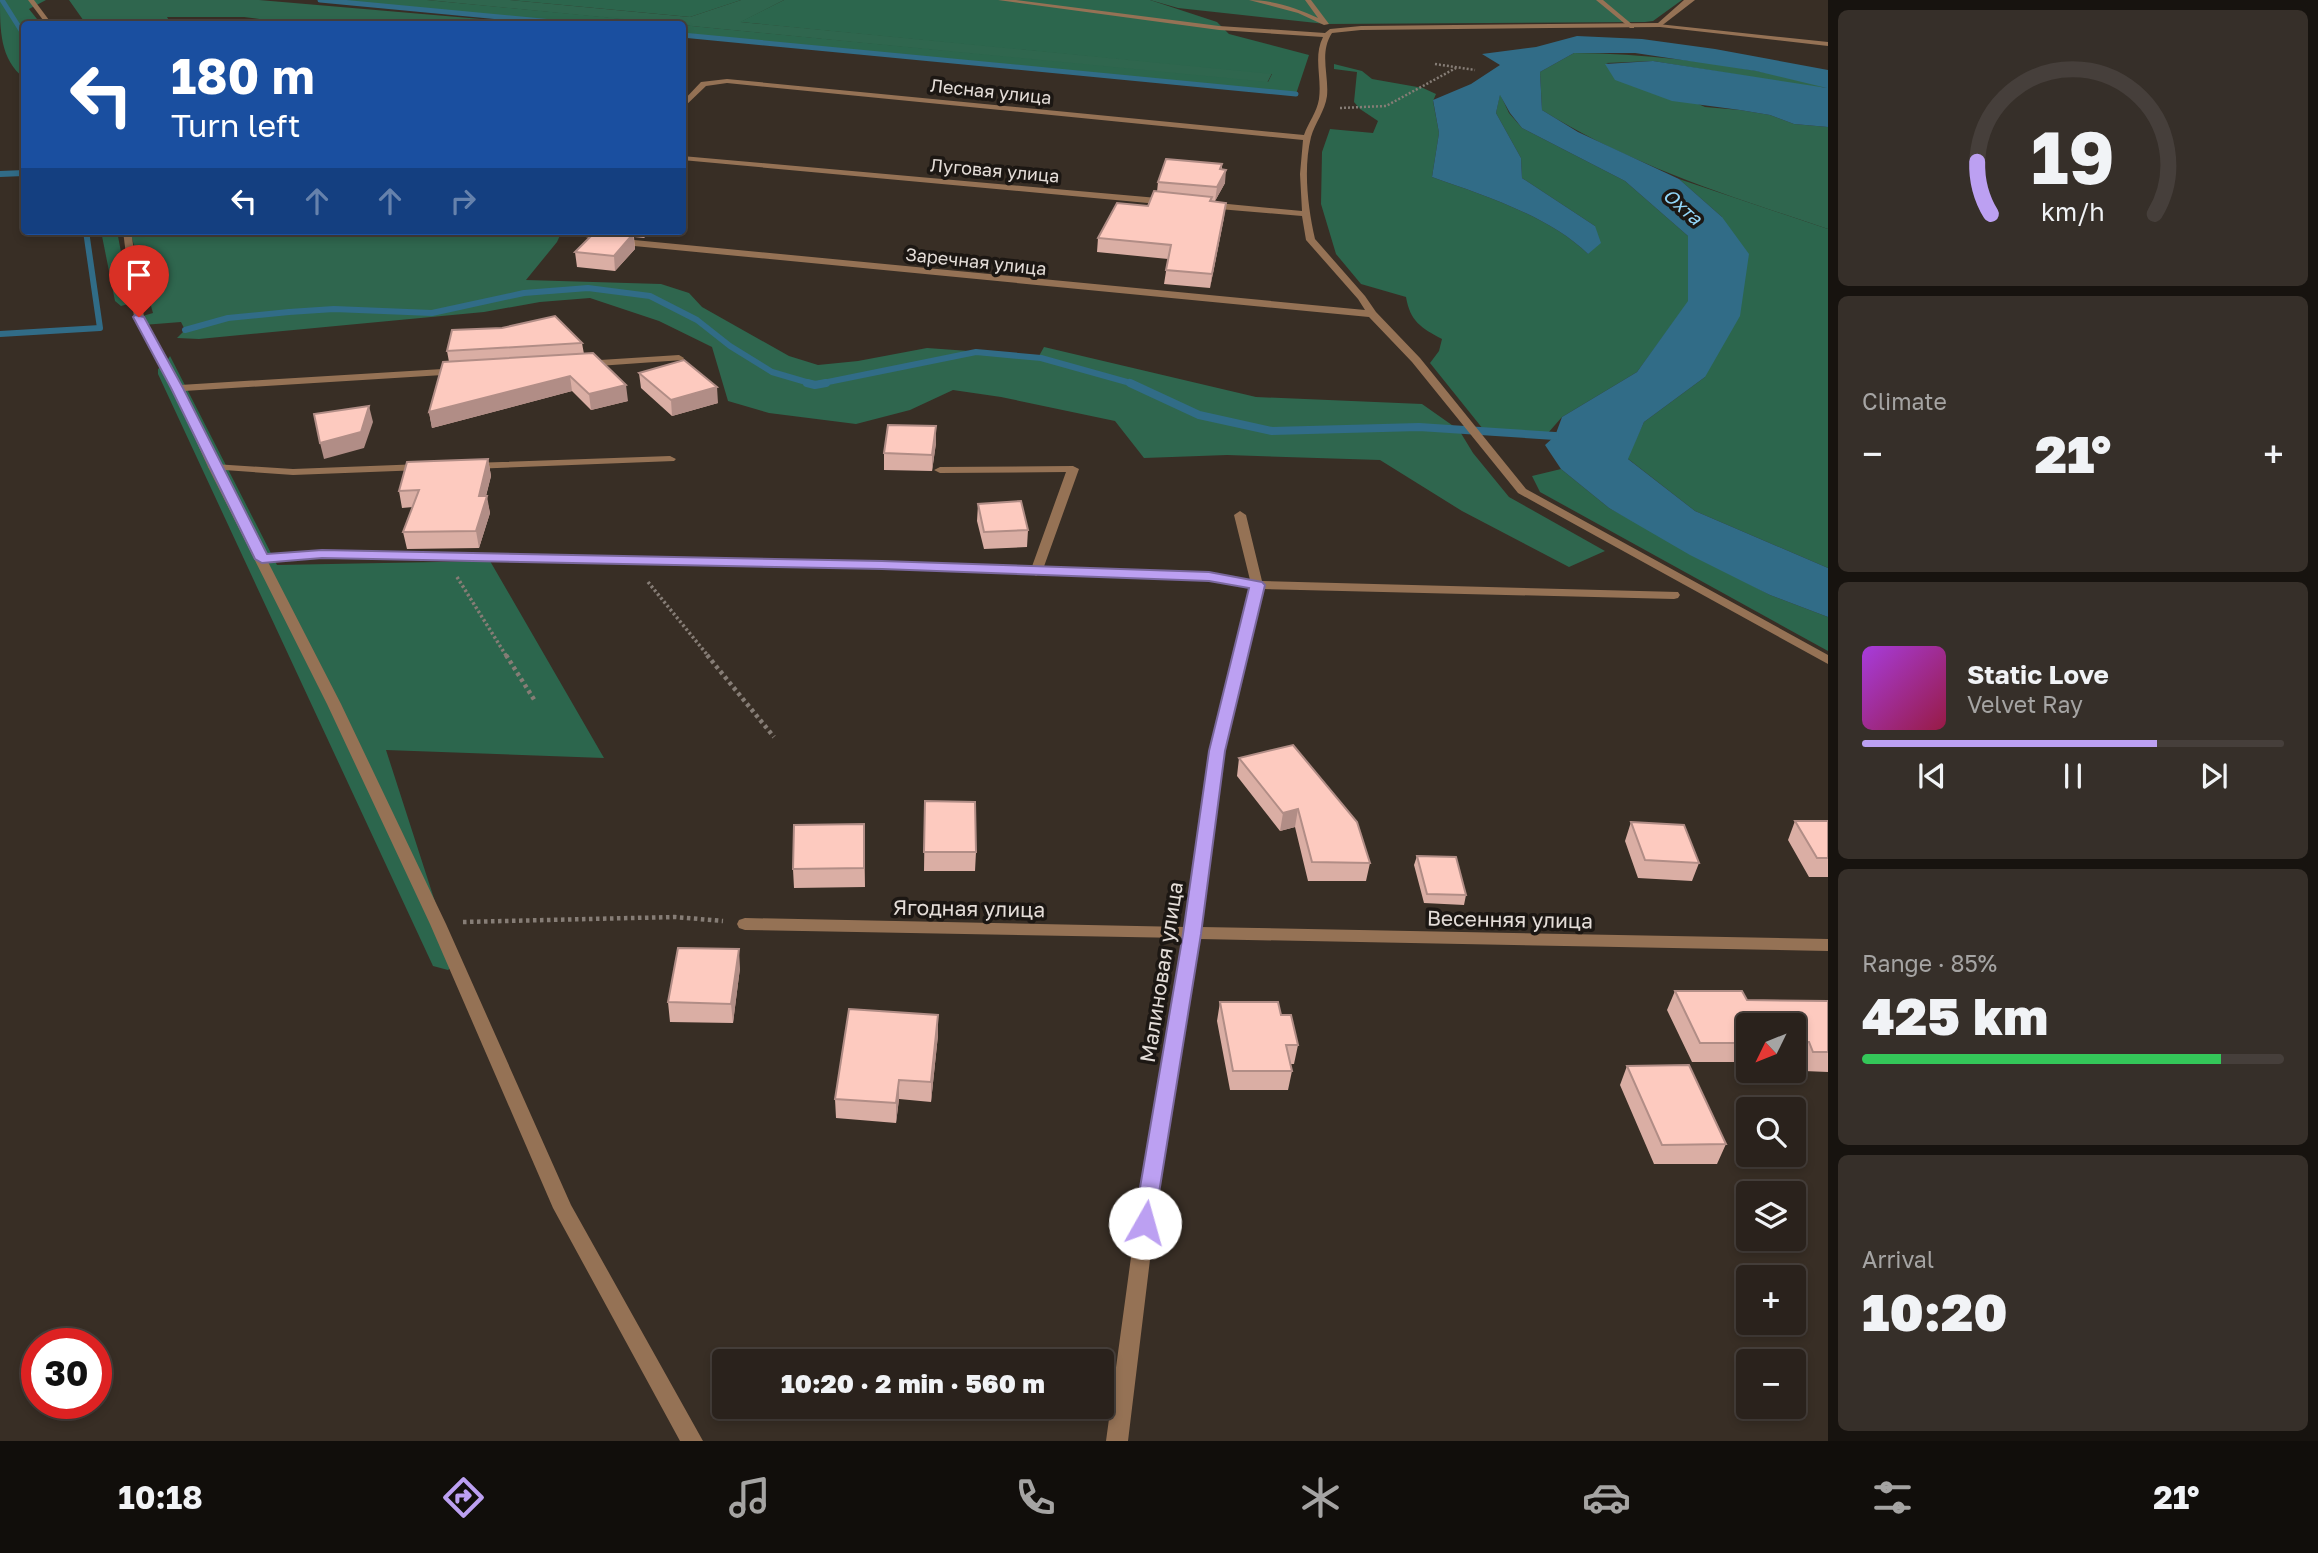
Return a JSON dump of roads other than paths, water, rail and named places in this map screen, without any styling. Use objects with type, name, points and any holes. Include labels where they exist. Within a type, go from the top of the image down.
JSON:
[{"type":"street","points":[[30,0],[47,21]]},
{"type":"street","points":[[1000,0],[1219,28],[1326,35]]},
{"type":"street","points":[[1252,0],[1300,12],[1326,24],[1308,0]]},
{"type":"street","points":[[1599,0],[1632,27]]},
{"type":"street","points":[[1660,25],[1687,1],[1692,0]]},
{"type":"street","points":[[1828,44],[1660,25],[1361,28],[1330,31],[1322,41],[1323,102],[1307,138],[1305,214],[1311,240],[1362,298],[1372,314],[1416,360],[1522,491],[1828,660]]},
{"type":"street","name":"Лесная улица","points":[[686,103],[704,84],[727,81],[1307,138]]},
{"type":"street","name":"Луговая улица","points":[[686,158],[1174,202]]},
{"type":"street","points":[[1201,205],[1305,214]]},
{"type":"street","points":[[128,235],[139,317],[262,559],[438,923],[563,1208],[692,1441]]},
{"type":"street","name":"Заречная улица","points":[[587,235],[603,240],[1372,314]]},
{"type":"street","points":[[568,365],[679,358]]},
{"type":"street","points":[[177,388],[470,370]]},
{"type":"street","points":[[460,466],[670,459]]},
{"type":"street","points":[[214,467],[293,472],[432,467]]},
{"type":"street","points":[[940,470],[1073,469],[1036,572]]},
{"type":"street","name":"Малиновая улица","points":[[1117,1441],[1152,1169],[1192,934],[1217,751],[1257,585],[1240,515]]},
{"type":"street","points":[[262,559],[322,554],[630,559],[1209,577],[1257,585],[1674,595]]},
{"type":"street","name":"Ягодная улица","points":[[745,923],[1192,934]]},
{"type":"street","name":"Весенняя улица","points":[[1192,934],[1828,945]]},
{"type":"water","name":"Охта","points":[[1577,36],[1642,39],[1715,49],[1828,70],[1828,127],[1794,124],[1770,115],[1672,101],[1615,80],[1605,64],[1653,61],[1827,88],[1756,71],[1635,53],[1574,53],[1540,72],[1542,110],[1578,132],[1679,179],[1722,217],[1749,254],[1740,316],[1705,377],[1644,422],[1628,459],[1695,511],[1828,568],[1828,617],[1770,595],[1690,555],[1609,508],[1561,469],[1545,445],[1555,436],[1562,417],[1637,372],[1688,301],[1688,236],[1625,181],[1522,128],[1500,95],[1496,113],[1521,158],[1522,178],[1595,226],[1601,243],[1588,254],[1554,228],[1535,218],[1493,199],[1432,177],[1439,133],[1433,100],[1471,84],[1500,65],[1482,54],[1536,47]]},
{"type":"waterway","points":[[2,0],[21,30]]},
{"type":"waterway","points":[[320,0],[541,21]]},
{"type":"waterway","points":[[686,35],[1296,94]]},
{"type":"waterway","points":[[0,174],[21,173]]},
{"type":"waterway","points":[[0,334],[100,328],[87,235]]},
{"type":"waterway","points":[[185,330],[228,318],[289,312],[334,309],[432,313],[524,293],[588,288],[650,296],[697,320],[730,346],[772,372],[813,384]]},
{"type":"waterway","points":[[818,384],[976,352],[1041,358],[1134,384]]},
{"type":"waterway","points":[[807,383],[826,383]]},
{"type":"waterway","points":[[1130,383],[1199,415],[1272,431],[1419,427],[1555,436]]}]
